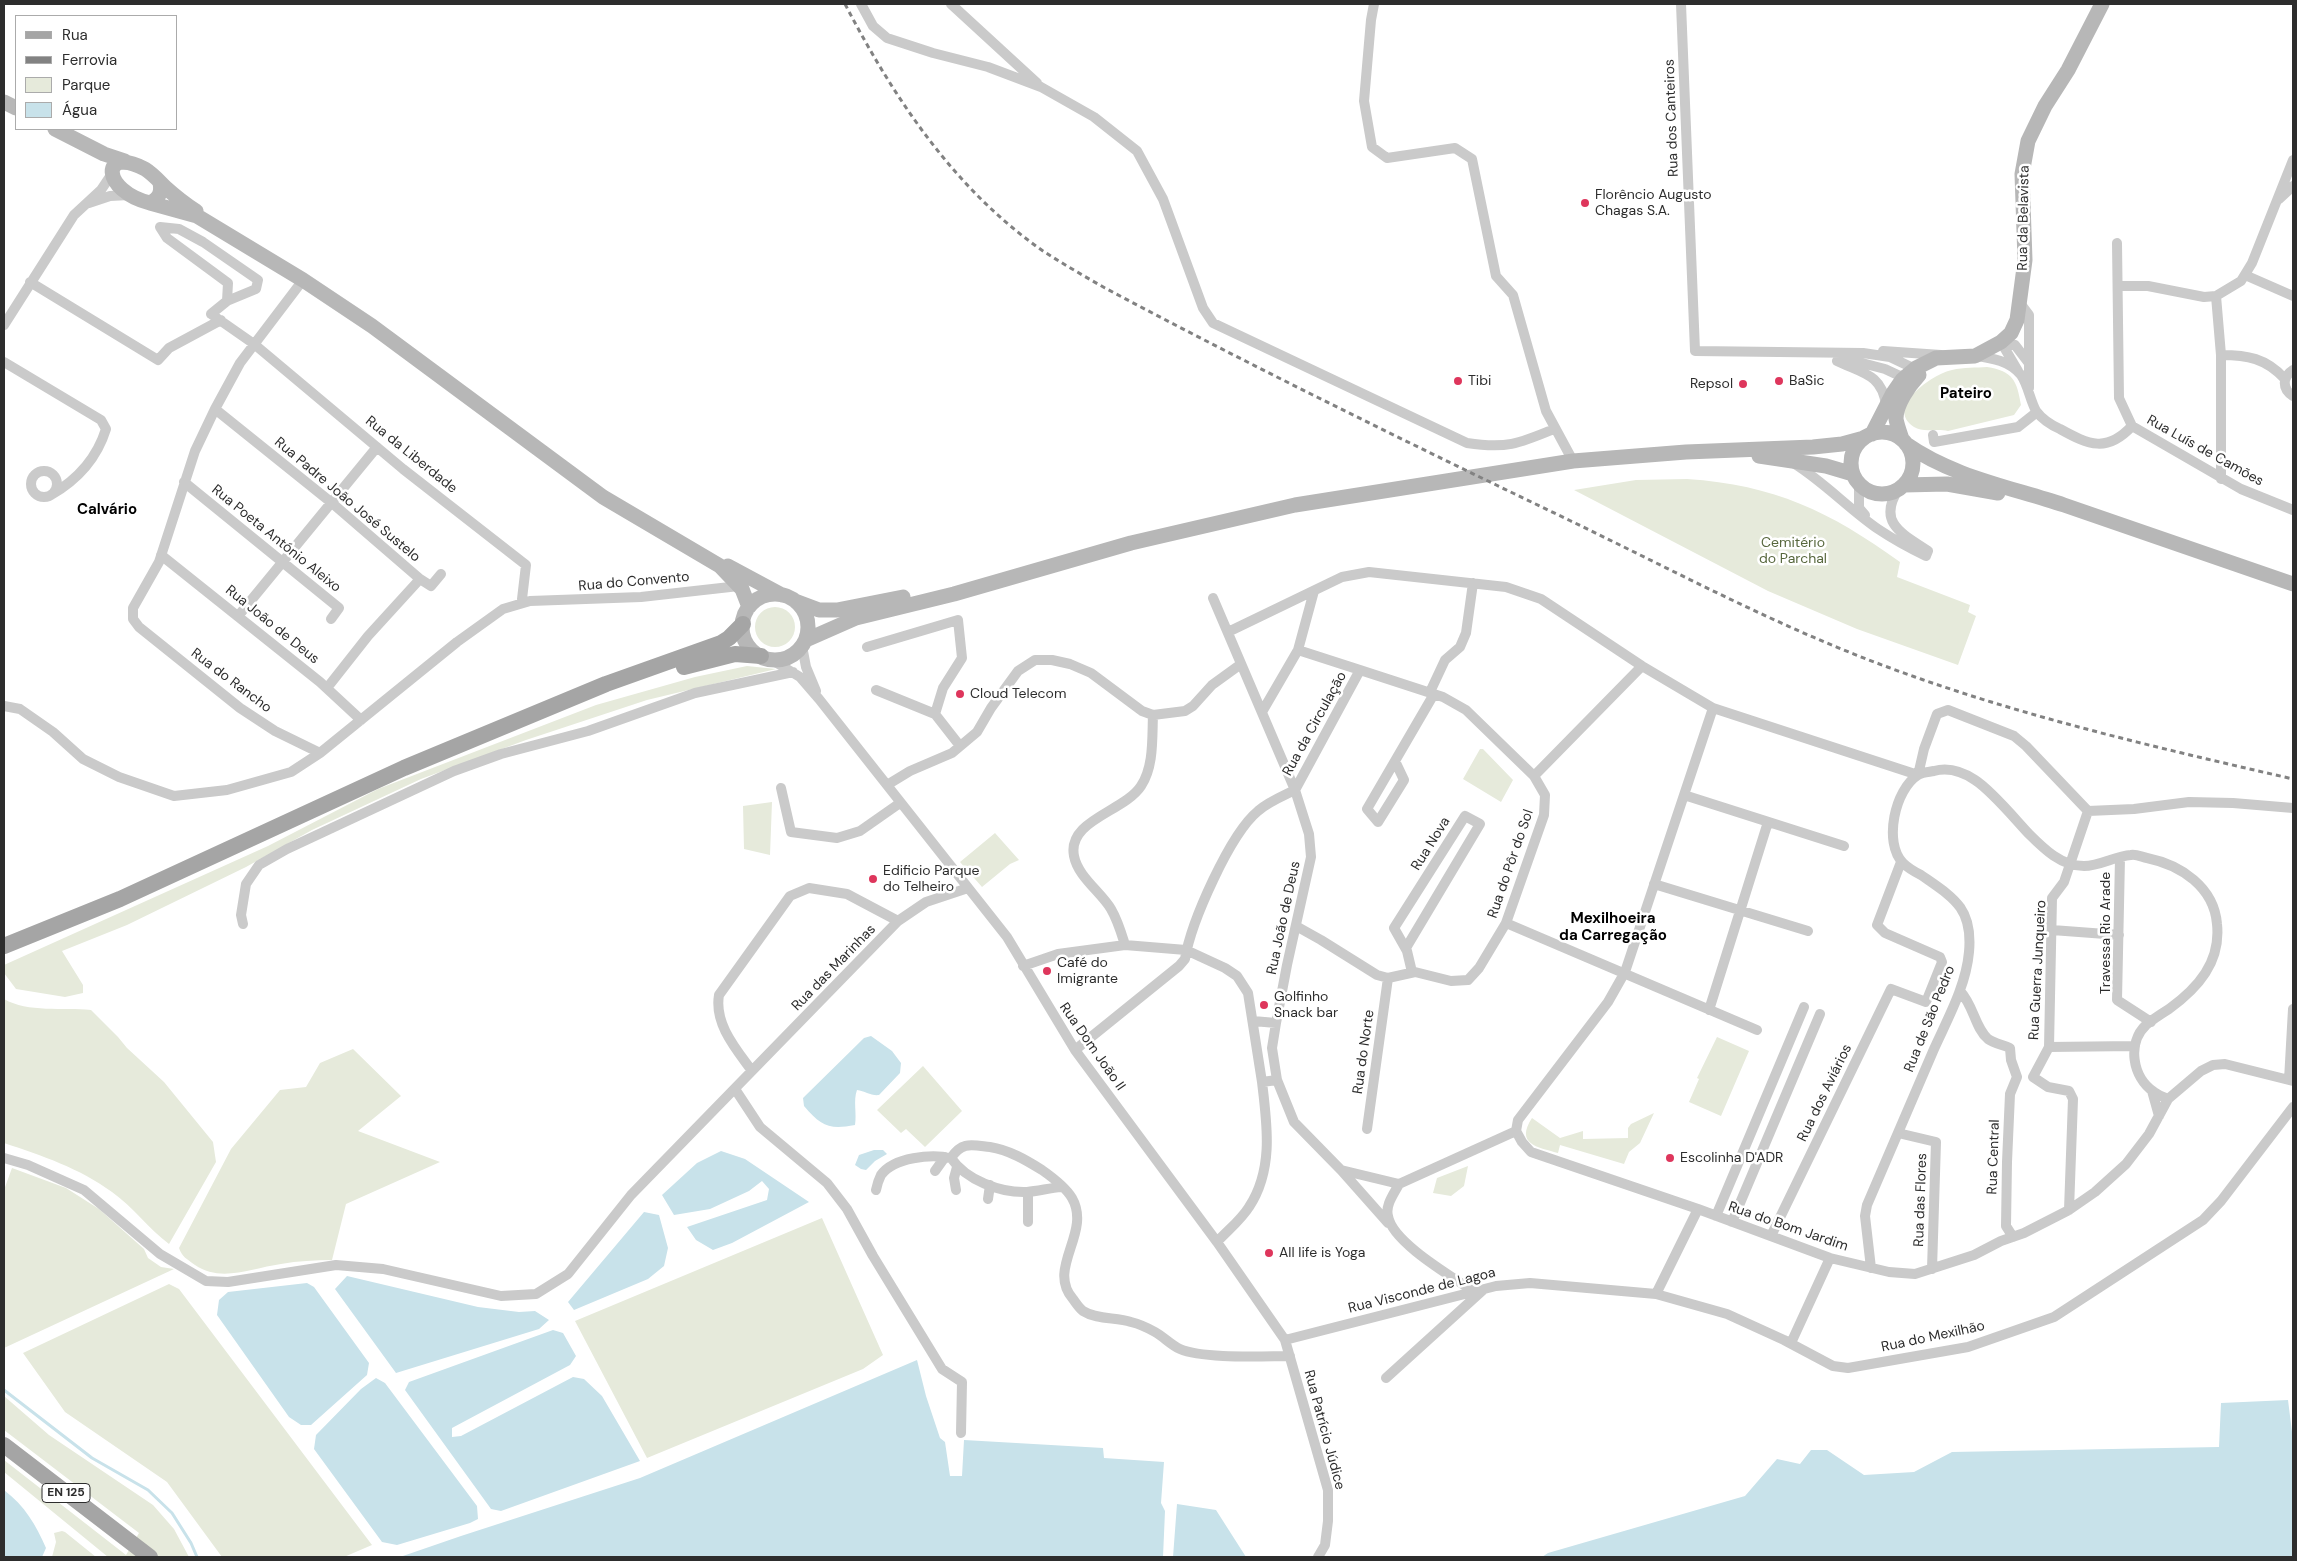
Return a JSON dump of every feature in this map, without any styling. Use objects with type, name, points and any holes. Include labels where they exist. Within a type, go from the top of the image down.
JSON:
[{"type":"main road","name":"Rua da Belavista","points":[[1914,377],[1968,357],[2001,342],[2011,333],[2017,320],[2025,260],[2022,174],[2028,141],[2045,106],[2068,70],[2102,4]]},
{"type":"main road","points":[[57,130],[148,170],[178,199],[243,243]]},
{"type":"main road","points":[[69,137],[111,172],[116,184],[129,195],[197,216],[303,280],[430,367],[603,497],[684,544],[744,582],[818,610],[837,610],[1008,577]]},
{"type":"main road","points":[[111,172],[118,163],[125,161]]},
{"type":"main road","points":[[150,203],[160,195],[160,183]]},
{"type":"main road","points":[[1914,377],[1902,380],[1868,436],[1853,452],[1851,463],[1856,478],[1867,490],[1877,494],[1888,494],[1901,488],[1947,484],[2063,505]]},
{"type":"main road","points":[[1901,488],[1912,474],[1914,463],[1912,453],[1904,441],[1896,419],[1899,405],[1914,377]]},
{"type":"main road","points":[[529,717],[724,656],[735,654],[766,658],[786,658],[804,643],[856,618],[954,594],[1008,577],[1131,544],[1295,505],[1620,456],[1842,444],[1868,436],[1890,433],[1925,457],[1943,465],[2293,584]]},
{"type":"main road","points":[[1720,450],[1826,466],[1856,478]]},
{"type":"main road","points":[[4,946],[120,899],[404,768],[606,684],[720,644],[743,624],[749,607],[744,582],[718,560],[684,544]]},
{"type":"main road","points":[[749,607],[764,596],[789,598],[802,609],[807,619],[808,629],[804,643]]},
{"type":"main road","points":[[743,624],[747,643],[766,658]]},
{"type":"main road","name":"EN 125","points":[[4,1445],[150,1557]]},
{"type":"street","points":[[860,4],[873,26],[887,38],[933,53],[988,67],[1041,87],[1094,118],[1137,151],[1163,199],[1203,308],[1213,323],[1467,443],[1485,446],[1513,445],[1554,429]]},
{"type":"street","points":[[952,4],[1041,87]]},
{"type":"street","points":[[1374,4],[1364,101],[1372,147],[1387,158],[1455,148],[1472,159],[1496,276],[1512,295],[1546,411],[1573,462]]},
{"type":"street","name":"Rua dos Canteiros","points":[[1681,4],[1695,351],[1818,352]]},
{"type":"street","points":[[2118,286],[2148,286],[2182,294],[2216,296],[2241,281],[2252,263],[2293,160]]},
{"type":"street","points":[[4,325],[74,214],[101,190],[111,172]]},
{"type":"street","points":[[2276,203],[2293,186]]},
{"type":"street","points":[[83,205],[110,196],[129,195]]},
{"type":"street","points":[[221,320],[211,314],[227,301],[256,289],[258,280],[203,242],[179,229],[160,227],[167,238],[228,283],[227,301]]},
{"type":"street","points":[[2001,342],[2021,375],[2037,412],[2048,422],[2084,442],[2102,444],[2122,436],[2132,426],[2119,398],[2117,243]]},
{"type":"street","points":[[2245,275],[2293,296]]},
{"type":"street","points":[[161,555],[195,451],[215,409],[240,363],[303,280]]},
{"type":"street","points":[[30,282],[158,360],[169,348],[221,320]]},
{"type":"street","points":[[2216,296],[2221,355],[2222,479]]},
{"type":"street","points":[[2020,303],[2029,315],[2029,394]]},
{"type":"street","name":"Rua da Liberdade","points":[[221,320],[254,344],[377,446],[526,565],[526,600]]},
{"type":"street","points":[[2001,342],[2015,345],[2028,362]]},
{"type":"street","points":[[1818,352],[1853,350],[2000,360],[2021,375]]},
{"type":"street","points":[[1818,352],[1885,368],[1900,376],[1914,377]]},
{"type":"street","points":[[1818,352],[1875,379],[1884,390],[1886,405]]},
{"type":"street","points":[[2221,355],[2245,355],[2275,368],[2285,379]]},
{"type":"street","points":[[4,362],[102,420],[106,429],[103,440],[79,476],[51,495],[41,497],[35,494],[31,487],[31,480],[42,471],[51,473],[56,479],[56,487],[51,495]]},
{"type":"street","points":[[2293,370],[2285,379],[2285,388],[2293,396]]},
{"type":"street","name":"Rua Padre João José Sustelo","points":[[215,409],[332,503],[420,579],[368,636],[327,688]]},
{"type":"street","points":[[1933,436],[1934,442],[2018,426],[2037,412]]},
{"type":"street","name":"Rua Luís de Camões","points":[[2132,426],[2240,489],[2293,510]]},
{"type":"street","points":[[239,615],[377,446]]},
{"type":"street","points":[[1720,450],[1795,464],[1813,475],[1877,528],[1901,544],[1926,556],[1928,551],[1895,526],[1890,516],[1890,503],[1901,488]]},
{"type":"street","points":[[56,479],[79,476]]},
{"type":"street","points":[[1856,478],[1859,508],[1877,528]]},
{"type":"street","name":"Rua Poeta António Aleixo","points":[[184,482],[339,608],[331,619]]},
{"type":"street","name":"Rua João de Deus","points":[[161,555],[239,615],[327,688],[361,720]]},
{"type":"street","name":"Rua do Rancho","points":[[161,555],[133,608],[133,619],[139,627],[240,708],[274,730],[320,753]]},
{"type":"street","points":[[1228,632],[1342,577],[1369,572],[1506,587],[1542,599],[1642,666],[1713,708],[1918,775],[1940,769],[1959,771],[1977,781],[2045,850],[2069,864],[2084,866],[2132,855],[2171,865],[2188,874],[2212,903],[2217,922],[2218,946],[2210,968],[2187,995],[2151,1022],[2138,1036],[2134,1046],[2136,1066],[2152,1090],[2159,1116]]},
{"type":"street","points":[[420,579],[431,586],[441,574]]},
{"type":"street","name":"Rua do Convento","points":[[4,706],[20,709],[54,732],[83,759],[119,777],[174,796],[227,790],[291,772],[320,753],[456,642],[503,609],[526,600],[617,599],[744,582]]},
{"type":"street","points":[[1395,761],[1404,780],[1378,822],[1367,809],[1432,693],[1445,660],[1460,647],[1466,633],[1474,583]]},
{"type":"street","points":[[1262,712],[1298,650],[1314,591]]},
{"type":"street","name":"Rua João de Deus","points":[[1213,598],[1295,790],[1309,834],[1311,857],[1272,1048],[1277,1080],[1294,1122],[1341,1170],[1403,1241],[1473,1292]]},
{"type":"street","points":[[867,647],[958,620],[962,658],[942,688],[935,714]]},
{"type":"street","points":[[804,643],[806,667],[819,699]]},
{"type":"street","points":[[1298,650],[1360,670]]},
{"type":"street","points":[[766,658],[794,672],[819,699]]},
{"type":"street","points":[[888,785],[910,771],[952,753],[977,732],[991,708],[1018,671],[1036,660],[1052,660],[1070,664],[1091,673],[1142,711],[1153,715],[1185,710],[1193,706],[1212,686],[1241,664]]},
{"type":"street","points":[[1534,776],[1642,666]]},
{"type":"street","name":"Rua da Circulação","points":[[1295,790],[1360,670],[1432,693],[1466,710],[1534,776]]},
{"type":"street","points":[[243,924],[241,915],[246,884],[259,865],[287,849],[446,775],[501,754],[588,731],[695,693],[794,672]]},
{"type":"street","points":[[876,690],[935,714],[960,746]]},
{"type":"street","name":"Rua Dom João II","points":[[819,699],[1007,937],[1075,1050],[1217,1242],[1285,1340]]},
{"type":"street","points":[[1392,1228],[1387,1215],[1388,1208],[1390,1200],[1399,1184],[1516,1131],[1518,1120],[1608,1002],[1625,972],[1713,708]]},
{"type":"street","points":[[1901,862],[1893,840],[1893,820],[1897,805],[1905,789],[1918,775],[1924,749],[1936,714],[1948,710],[2014,736],[2026,746],[2088,811],[2134,809],[2189,802],[2233,803],[2293,808]]},
{"type":"street","points":[[1125,945],[1120,926],[1111,909],[1077,865],[1074,845],[1076,836],[1083,828],[1118,808],[1141,785],[1148,773],[1153,715]]},
{"type":"street","name":"Rua do Pôr do Sol","points":[[1388,978],[1412,972],[1451,981],[1468,980],[1479,968],[1506,923],[1544,814],[1545,795],[1534,776]]},
{"type":"street","points":[[782,788],[792,832],[837,838],[860,831],[900,803]]},
{"type":"street","points":[[1075,1050],[1179,966],[1185,959],[1186,950],[1208,892],[1238,832],[1258,810],[1295,790]]},
{"type":"street","points":[[1684,794],[1844,846]]},
{"type":"street","name":"Rua Guerra Junqueiro","points":[[2033,1077],[2049,1047],[2052,898],[2064,882],[2088,811]]},
{"type":"street","name":"Rua Nova","points":[[1406,948],[1480,824],[1465,816],[1394,928],[1406,948],[1412,972]]},
{"type":"street","points":[[1710,1010],[1768,822]]},
{"type":"street","name":"Travessa Rio Arade","points":[[2120,858],[2118,1000],[2151,1022]]},
{"type":"street","name":"Rua dos Aviários","points":[[1771,1236],[1891,989],[1926,1002],[1942,962],[1940,957],[1885,933],[1878,925],[1901,862]]},
{"type":"street","name":"Rua de São Pedro","points":[[1871,1268],[1865,1216],[1867,1204],[1960,991],[1969,952],[1970,935],[1966,917],[1956,899],[1901,862]]},
{"type":"street","points":[[1654,884],[1808,931]]},
{"type":"street","points":[[752,1071],[730,1039],[717,1010],[719,995],[790,896],[808,888],[847,894],[898,921]]},
{"type":"street","name":"Rua das Marinhas","points":[[4,1158],[28,1165],[84,1190],[160,1254],[206,1281],[228,1282],[336,1265],[383,1269],[501,1296],[536,1294],[568,1274],[631,1195],[898,921],[926,902],[968,888]]},
{"type":"street","points":[[1506,923],[1625,972],[1757,1030]]},
{"type":"street","points":[[1296,926],[1365,969],[1388,978]]},
{"type":"street","points":[[2052,930],[2119,935]]},
{"type":"street","points":[[1023,966],[1058,954],[1125,945],[1186,950],[1225,968],[1237,976],[1248,993],[1262,1082],[1268,1145],[1260,1185],[1249,1208],[1217,1242]]},
{"type":"street","name":"Rua do Norte","points":[[1367,1129],[1388,978]]},
{"type":"street","points":[[1960,991],[1969,1000],[1982,1031],[1988,1040],[2010,1048],[2011,1060],[2017,1077],[2033,1077],[2048,1087],[2069,1092],[2073,1099],[2069,1210]]},
{"type":"street","points":[[1716,1216],[1804,1008]]},
{"type":"street","points":[[2291,1080],[2293,1009]]},
{"type":"street","points":[[1732,1222],[1820,1014]]},
{"type":"street","points":[[1252,1021],[1276,1023]]},
{"type":"street","points":[[2049,1047],[2134,1046]]},
{"type":"street","name":"Rua do Bom Jardim","points":[[1516,1131],[1522,1142],[1532,1152],[1698,1209],[1830,1258],[1888,1272],[1915,1274],[1974,1255],[2069,1210],[2095,1192],[2126,1164],[2149,1134],[2168,1099],[2201,1071],[2225,1064],[2291,1080]]},
{"type":"street","name":"Rua Central","points":[[2001,1241],[2006,1226],[2010,1094],[2017,1077]]},
{"type":"street","points":[[1262,1082],[1277,1080]]},
{"type":"street","points":[[735,1089],[760,1128],[827,1183],[847,1209],[873,1256],[942,1369],[962,1382],[961,1433]]},
{"type":"street","points":[[2152,1090],[2168,1099]]},
{"type":"street","name":"Rua do Mexilhão","points":[[1656,1294],[1727,1314],[1790,1343],[1833,1366],[1848,1368],[1968,1347],[2054,1317],[2203,1220],[2221,1201],[2293,1107]]},
{"type":"street","name":"Rua das Flores","points":[[1898,1133],[1936,1142],[1932,1268]]},
{"type":"street","points":[[935,1171],[957,1149],[968,1145],[998,1148],[1026,1160],[1051,1176],[1072,1198],[1077,1216],[1075,1240],[1067,1258],[1063,1277],[1069,1294],[1083,1311],[1096,1316],[1130,1321],[1156,1332],[1180,1349],[1200,1354],[1290,1356]]},
{"type":"street","points":[[876,1190],[880,1176],[891,1165],[935,1155],[948,1158],[957,1167],[1005,1191],[1028,1192],[1062,1187]]},
{"type":"street","points":[[956,1190],[954,1178],[957,1167]]},
{"type":"street","points":[[1341,1170],[1399,1184]]},
{"type":"street","points":[[988,1198],[990,1185]]},
{"type":"street","points":[[1028,1192],[1028,1222]]},
{"type":"street","points":[[1656,1294],[1698,1209]]},
{"type":"street","points":[[2006,1226],[2013,1237]]},
{"type":"street","points":[[1790,1343],[1830,1258]]},
{"type":"street","name":"Rua Visconde de Lagoa","points":[[1285,1340],[1484,1289],[1530,1283],[1656,1294]]},
{"type":"street","points":[[1386,1378],[1484,1289]]},
{"type":"street","name":"Rua Patrício Júdice","points":[[1285,1340],[1328,1490],[1328,1521],[1325,1545],[1318,1557]]},
{"type":"green space","points":[[1987,367],[2003,371],[2015,383],[2021,405],[2014,415],[1948,431],[1918,429],[1906,419],[1905,410],[1908,401],[1915,392],[1934,378],[1956,369]]},
{"type":"green space","name":"Cemitério do Parchal","points":[[1687,479],[1719,482],[1774,494],[1825,515],[1849,528],[1900,562],[1897,577],[1970,605],[1968,612],[1976,616],[1958,665],[1857,629],[1768,591],[1574,490],[1636,480]]},
{"type":"green space","points":[[779,607],[786,610],[792,616],[795,627],[794,635],[786,644],[779,647],[771,647],[764,644],[756,635],[755,623],[758,616],[767,608]]},
{"type":"green space","points":[[747,666],[776,669],[647,700],[526,740],[421,779],[312,830],[246,867],[127,925],[62,951],[83,985],[83,993],[65,997],[16,989],[4,973],[4,965],[268,846],[378,789],[596,705],[695,677]]},
{"type":"green space","points":[[1480,749],[1483,749],[1513,780],[1501,802],[1463,779]]},
{"type":"green space","points":[[772,802],[770,855],[744,849],[743,806]]},
{"type":"green space","points":[[995,833],[1019,860],[1010,864],[982,887],[960,862]]},
{"type":"green space","points":[[4,999],[35,1008],[91,1010],[127,1048],[164,1082],[213,1142],[216,1162],[169,1244],[120,1198],[87,1176],[60,1163],[4,1143]]},
{"type":"green space","points":[[1717,1037],[1749,1051],[1721,1116],[1689,1102],[1699,1079],[1697,1078]]},
{"type":"green space","points":[[353,1049],[401,1096],[358,1131],[440,1162],[346,1204],[332,1260],[294,1262],[226,1274],[205,1270],[187,1259],[179,1248],[231,1149],[280,1090],[306,1087],[320,1063]]},
{"type":"green space","points":[[923,1066],[962,1111],[925,1147],[906,1129],[901,1133],[877,1110]]},
{"type":"green space","points":[[1654,1113],[1640,1143],[1629,1152],[1624,1164],[1560,1145],[1558,1153],[1543,1149],[1531,1143],[1527,1139],[1526,1134],[1527,1127],[1532,1118],[1560,1138],[1583,1131],[1583,1139],[1628,1138],[1628,1128],[1631,1124]]},
{"type":"green space","points":[[1468,1166],[1464,1186],[1451,1196],[1433,1193],[1437,1178]]},
{"type":"green space","points":[[12,1168],[66,1188],[99,1209],[144,1249],[148,1258],[161,1267],[174,1269],[4,1348],[4,1190]]},
{"type":"green space","points":[[822,1218],[883,1355],[863,1369],[647,1458],[575,1321]]},
{"type":"green space","points":[[169,1284],[179,1289],[372,1545],[344,1557],[222,1557],[167,1482],[65,1412],[23,1353]]},
{"type":"green space","points":[[4,1396],[49,1435],[153,1505],[174,1529],[189,1557],[108,1557],[4,1472],[4,1460],[126,1555],[139,1533],[4,1430]]},
{"type":"green space","points":[[62,1531],[96,1557],[52,1557],[56,1542],[54,1533]]},
{"type":"water","points":[[871,1036],[892,1051],[901,1063],[900,1073],[879,1095],[857,1090],[855,1098],[855,1125],[838,1127],[826,1125],[815,1118],[804,1106],[803,1098],[864,1038]]},
{"type":"water","points":[[874,1150],[883,1150],[887,1154],[875,1161],[866,1170],[855,1165],[859,1155]]},
{"type":"water","points":[[721,1151],[745,1159],[809,1202],[732,1243],[713,1250],[696,1240],[687,1227],[767,1200],[769,1189],[762,1181],[749,1191],[710,1209],[674,1215],[662,1195],[697,1163]]},
{"type":"water","points":[[644,1212],[659,1215],[668,1248],[664,1266],[648,1279],[574,1310],[568,1302]]},
{"type":"water","points":[[347,1276],[478,1307],[519,1312],[535,1311],[549,1320],[539,1329],[396,1373],[335,1289]]},
{"type":"water","points":[[307,1283],[314,1287],[369,1363],[367,1375],[311,1425],[301,1425],[289,1417],[217,1315],[219,1300],[228,1292]]},
{"type":"water","points":[[553,1330],[563,1333],[576,1356],[570,1365],[452,1428],[452,1437],[461,1436],[573,1377],[584,1379],[602,1396],[640,1461],[501,1511],[491,1509],[405,1390],[409,1382]]},
{"type":"water","points":[[917,1360],[926,1396],[940,1438],[945,1442],[950,1476],[962,1476],[964,1440],[1103,1448],[1104,1458],[1164,1462],[1161,1503],[1165,1511],[1163,1557],[400,1557],[640,1478]]},
{"type":"water","points":[[376,1378],[385,1383],[477,1506],[478,1519],[397,1545],[382,1542],[314,1449],[316,1435],[361,1389]]},
{"type":"water","points":[[2288,1400],[2293,1440],[2293,1557],[1542,1557],[1548,1553],[1745,1496],[1777,1459],[1800,1464],[1811,1450],[1827,1450],[1864,1475],[1914,1472],[1952,1452],[2219,1447],[2221,1403]]},
{"type":"water","points":[[4,1490],[24,1509],[38,1531],[46,1548],[42,1557],[4,1557]]},
{"type":"water","points":[[1177,1504],[1216,1510],[1246,1557],[1173,1557]]},
{"type":"waterway","points":[[4,1390],[92,1458],[148,1490],[172,1513],[191,1543],[197,1557]]},
{"type":"railway","points":[[845,4],[884,74],[929,140],[954,170],[981,199],[1011,226],[1043,251],[1105,288],[1221,349],[1397,437],[1720,594],[1831,645],[1921,679],[2026,712],[2132,741],[2293,779]]},
{"type":"place","name":"Florêncio Augusto Chagas S.A.","points":[[1585,203]]},
{"type":"place","name":"Tibi","points":[[1458,381]]},
{"type":"place","name":"BaSic","points":[[1779,381]]},
{"type":"place","name":"Repsol","points":[[1743,384]]},
{"type":"place","name":"Cloud Telecom","points":[[960,694]]},
{"type":"place","name":"Edificio Parque do Telheiro","points":[[873,879]]},
{"type":"place","name":"Café do Imigrante","points":[[1047,971]]},
{"type":"place","name":"Golfinho Snack bar","points":[[1264,1005]]},
{"type":"place","name":"Escolinha D'ADR","points":[[1670,1158]]},
{"type":"place","name":"All life is Yoga","points":[[1269,1253]]},
{"type":"district","name":"Pateiro","points":[[1966,394]]},
{"type":"district","name":"Calvário","points":[[107,510]]},
{"type":"district","name":"Mexilhoeira da Carregação","points":[[1613,928]]}]
